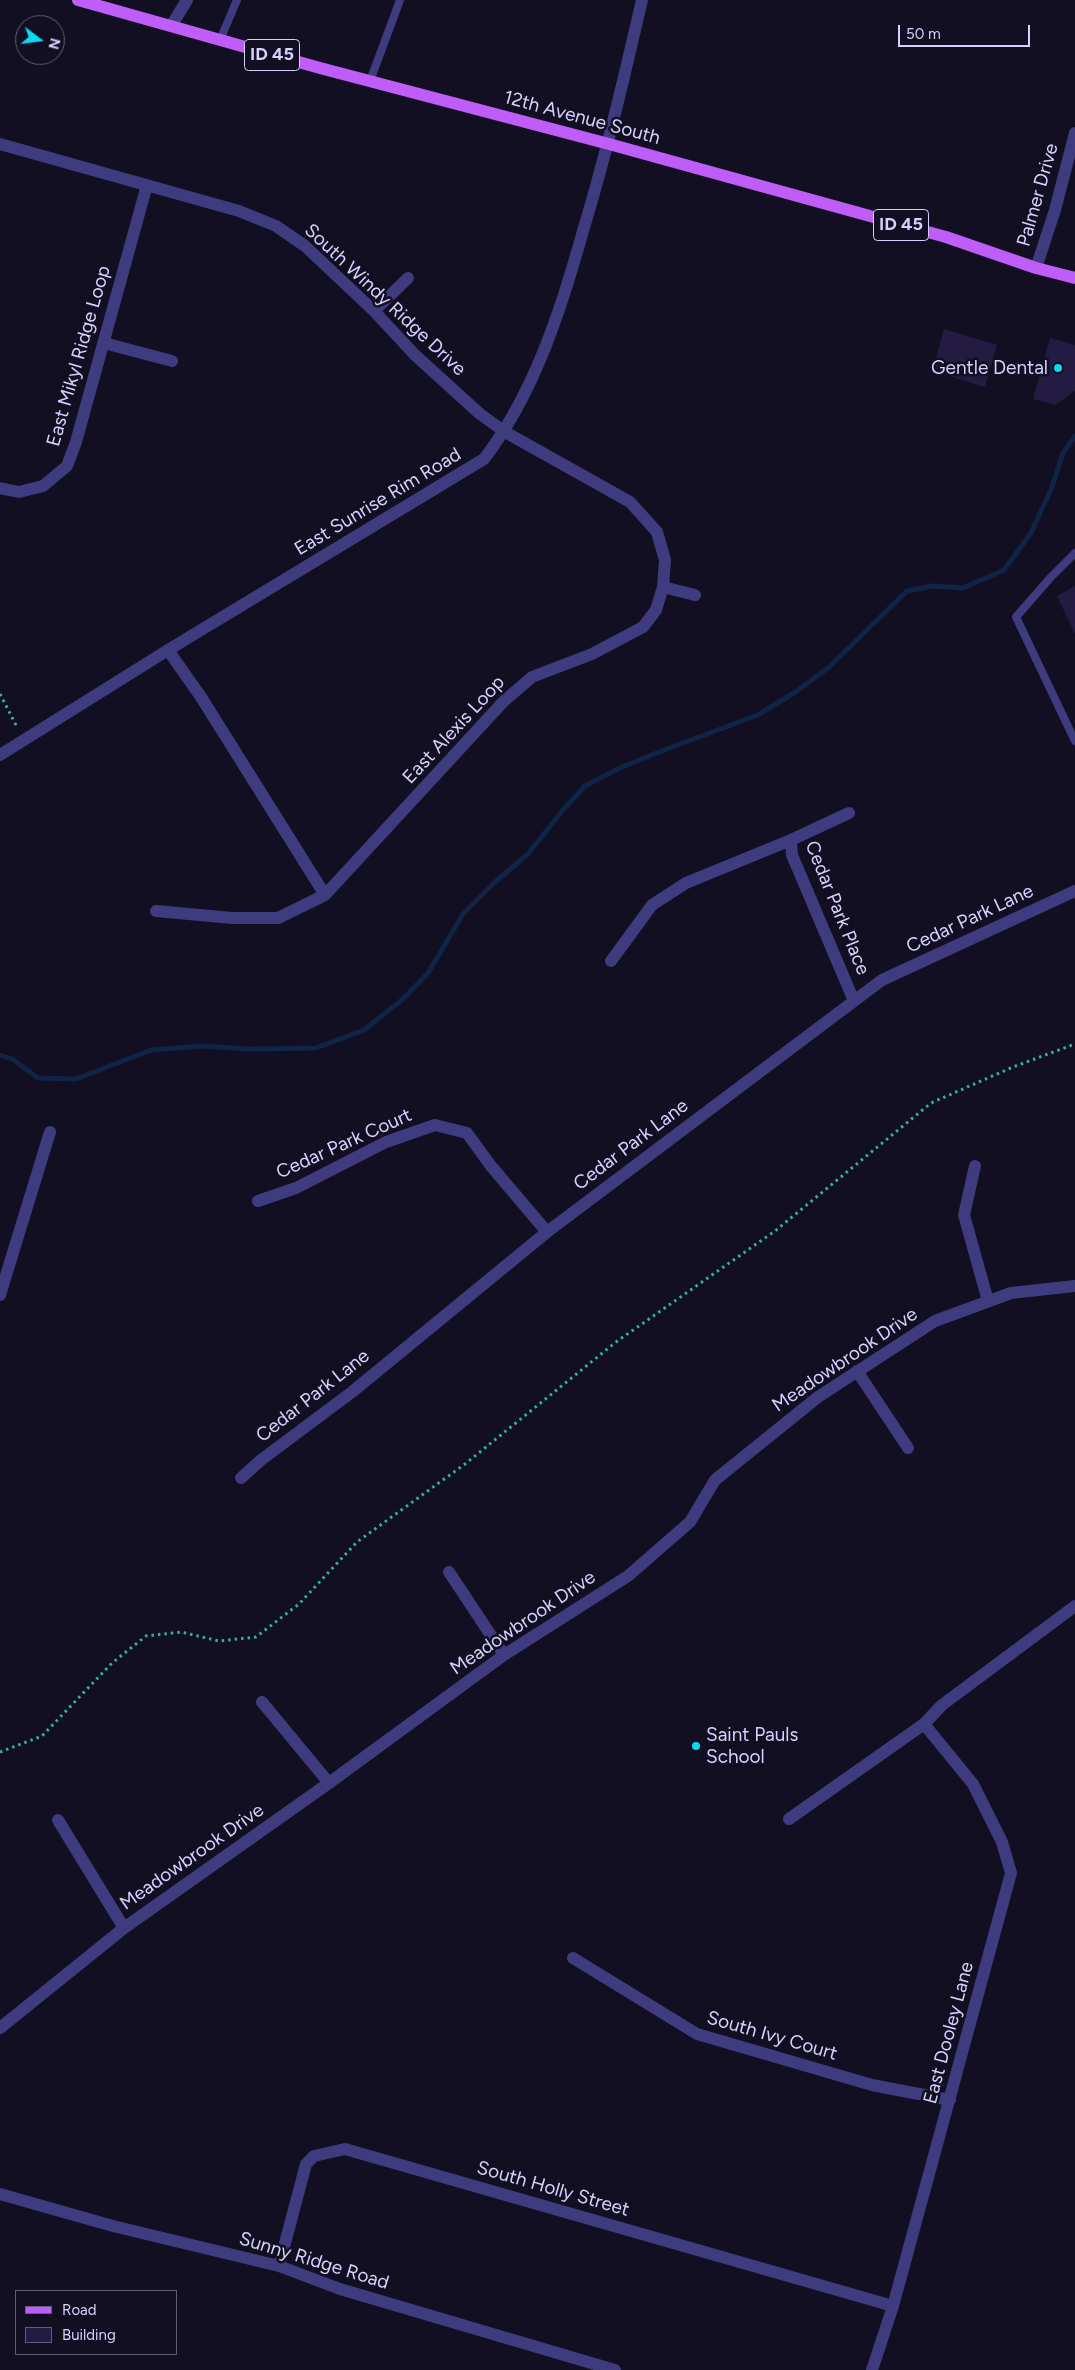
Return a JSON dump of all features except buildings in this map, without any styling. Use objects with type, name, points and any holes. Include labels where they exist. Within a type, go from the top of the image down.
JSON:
[{"type":"main road","name":"12th Avenue South","points":[[78,0],[946,237],[1036,268],[1075,278]]},
{"type":"street","points":[[171,26],[187,0]]},
{"type":"street","name":"East Sunrise Rim Road","points":[[0,755],[168,650],[484,459],[505,432],[538,362],[564,296],[609,144],[642,0]]},
{"type":"street","name":"Palmer Drive","points":[[1036,268],[1055,210],[1075,133]]},
{"type":"street","name":"South Windy Ridge Drive","points":[[0,144],[239,211],[276,226],[306,246],[374,311],[422,361],[480,414],[505,432]]},
{"type":"street","name":"East Mikyl Ridge Loop","points":[[0,488],[19,492],[43,486],[66,466],[76,442],[147,185]]},
{"type":"street","points":[[374,311],[408,278]]},
{"type":"street","points":[[104,343],[172,361]]},
{"type":"street","name":"East Alexis Loop","points":[[325,895],[504,701],[532,677],[592,654],[643,627],[656,610],[663,587],[665,560],[657,532],[630,502],[505,432]]},
{"type":"street","points":[[663,587],[695,595]]},
{"type":"street","points":[[156,911],[232,918],[278,918],[325,895],[202,697],[168,650]]},
{"type":"street","points":[[791,840],[849,813]]},
{"type":"street","name":"Cedar Park Place","points":[[611,961],[652,905],[686,883],[791,840],[792,855],[854,1001]]},
{"type":"street","name":"Cedar Park Lane","points":[[241,1478],[261,1460],[352,1392],[547,1232],[882,980],[1075,891]]},
{"type":"street","name":"Cedar Park Court","points":[[258,1201],[296,1188],[386,1142],[435,1125],[467,1133],[491,1166],[547,1232]]},
{"type":"street","points":[[0,1295],[50,1132]]},
{"type":"street","points":[[975,1166],[964,1215],[988,1302]]},
{"type":"street","name":"Meadowbrook Drive","points":[[0,2028],[124,1928],[329,1783],[504,1655],[628,1576],[690,1522],[715,1480],[818,1396],[935,1321],[1011,1293],[1075,1286]]},
{"type":"street","points":[[857,1371],[908,1448]]},
{"type":"street","points":[[449,1572],[504,1655]]},
{"type":"street","points":[[789,1818],[924,1724],[942,1705],[1075,1606]]},
{"type":"street","points":[[262,1702],[329,1783]]},
{"type":"street","name":"East Dooley Lane","points":[[872,2370],[893,2306],[1011,1873],[1002,1842],[973,1784],[924,1724]]},
{"type":"street","points":[[58,1820],[124,1928]]},
{"type":"street","name":"South Ivy Court","points":[[572,1958],[697,2034],[872,2085],[950,2100]]},
{"type":"street","name":"South Holly Street","points":[[279,2266],[306,2164],[314,2156],[345,2149],[893,2306]]},
{"type":"street","name":"Sunny Ridge Road","points":[[0,2194],[113,2226],[279,2266],[340,2289],[615,2370]]},
{"type":"lane","points":[[220,40],[236,0]]},
{"type":"lane","points":[[370,81],[400,0]]},
{"type":"lane","points":[[1075,553],[1016,617],[1075,741]]},
{"type":"path","points":[[0,694],[24,740]]},
{"type":"path","points":[[0,1752],[42,1736],[112,1663],[146,1636],[181,1632],[219,1641],[256,1637],[299,1604],[357,1542],[465,1464],[616,1342],[775,1231],[931,1103],[1013,1067],[1075,1044]]},
{"type":"waterway","points":[[0,1055],[12,1059],[38,1078],[76,1079],[151,1050],[202,1046],[249,1049],[316,1048],[364,1030],[403,999],[428,973],[463,914],[494,883],[528,854],[562,811],[585,786],[622,767],[758,715],[797,691],[829,667],[907,591],[932,586],[963,588],[1004,570],[1031,533],[1052,487],[1063,453],[1075,436]]},
{"type":"place","name":"Gentle Dental","points":[[1058,368]]},
{"type":"place","name":"Saint Pauls School","points":[[696,1746]]}]
